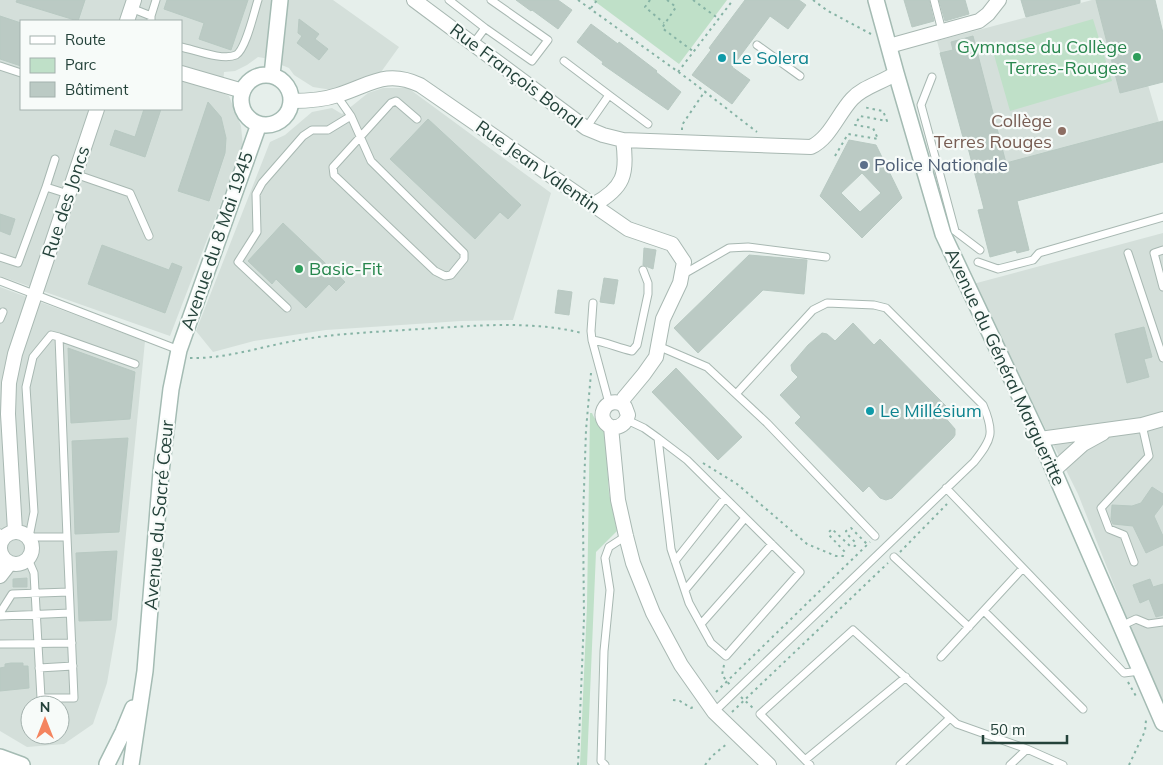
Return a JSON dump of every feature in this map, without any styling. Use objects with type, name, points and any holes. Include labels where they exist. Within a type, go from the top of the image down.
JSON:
[{"type":"main road","points":[[272,76],[280,0]]},
{"type":"main road","name":"Avenue du Général Margueritte","points":[[876,0],[943,234],[1040,439],[1163,723]]},
{"type":"main road","points":[[259,76],[272,76],[284,82],[288,87],[292,101],[289,112],[281,121],[269,126],[250,120],[242,109],[241,102],[247,83],[259,76]]},
{"type":"main road","name":"Avenue du 8 Mai 1945","points":[[178,355],[259,124]]},
{"type":"main road","name":"Avenue du Sacré Cœur","points":[[131,765],[145,671],[161,472],[171,389],[178,355]]},
{"type":"main road","name":"Avenue du Sacré Cœur","points":[[105,765],[123,732],[145,671]]},
{"type":"main road","points":[[0,758],[8,765]]},
{"type":"main road","points":[[0,758],[22,765]]},
{"type":"street","name":"Rue François Bonal","points":[[414,0],[586,128],[623,140],[811,147],[820,143],[848,104]]},
{"type":"street","points":[[889,46],[979,21],[988,14],[999,0]]},
{"type":"street","points":[[182,73],[243,91]]},
{"type":"street","points":[[848,104],[864,90],[896,73]]},
{"type":"street","name":"Rue Jean Valentin","points":[[292,101],[316,100],[337,96],[382,79],[398,78],[410,80],[628,229],[672,244],[684,262],[682,275]]},
{"type":"street","name":"Rue des Joncs","points":[[6,534],[5,440],[9,383],[15,354],[97,110]]},
{"type":"street","points":[[594,205],[609,196],[622,182],[626,162],[623,140]]},
{"type":"street","points":[[616,403],[628,411],[627,420],[620,426],[611,427],[604,422],[602,417],[603,408],[624,398],[644,374],[657,352],[663,319],[682,275]]},
{"type":"street","points":[[1040,439],[1142,425],[1163,419]]},
{"type":"street","points":[[611,427],[618,500],[626,536],[633,563],[654,613],[681,665],[714,712],[769,765]]},
{"type":"street","points":[[1053,471],[1083,444],[1108,430]]},
{"type":"street","points":[[23,533],[29,537],[32,552],[28,559],[21,563],[10,563],[2,556],[0,544],[6,534],[23,533]]},
{"type":"street","points":[[0,576],[10,563]]},
{"type":"lane","points":[[130,10],[151,19],[156,0]]},
{"type":"lane","points":[[182,47],[219,56],[229,57],[237,54],[243,46],[258,0]]},
{"type":"lane","points":[[449,0],[532,61],[548,40],[491,0]]},
{"type":"lane","points":[[934,0],[942,31]]},
{"type":"lane","points":[[473,44],[485,28]]},
{"type":"lane","points":[[757,45],[800,76]]},
{"type":"lane","points":[[564,61],[648,124]]},
{"type":"lane","points":[[0,66],[20,73]]},
{"type":"lane","points":[[932,77],[921,105],[942,185],[955,230],[980,250]]},
{"type":"lane","points":[[586,128],[608,95]]},
{"type":"lane","points":[[337,96],[351,116],[360,139],[371,162],[464,253],[464,259],[451,276],[445,276],[435,271],[334,175],[333,167],[360,139],[391,103],[396,101],[417,119]]},
{"type":"lane","points":[[287,308],[238,262],[257,232],[256,194],[262,183],[304,136],[312,130],[328,130],[351,116]]},
{"type":"lane","points":[[0,257],[18,263],[55,159]]},
{"type":"lane","points":[[75,174],[130,193],[149,236]]},
{"type":"lane","points":[[46,187],[68,194]]},
{"type":"lane","points":[[978,262],[998,269],[1033,260],[1039,252],[1163,217]]},
{"type":"lane","points":[[682,275],[729,248],[748,247],[826,257]]},
{"type":"lane","points":[[1163,250],[1154,253],[1163,287]]},
{"type":"lane","points":[[1128,253],[1163,358]]},
{"type":"lane","points":[[592,338],[632,351],[635,348],[648,294],[648,283],[643,270]]},
{"type":"lane","points":[[0,281],[178,355]]},
{"type":"lane","points":[[593,303],[592,338],[597,357],[616,403]]},
{"type":"lane","points":[[714,712],[974,462],[989,444],[991,422],[983,405],[886,308],[874,305],[827,304],[813,310],[736,394]]},
{"type":"lane","points":[[0,319],[3,312]]},
{"type":"lane","points":[[67,537],[29,537],[34,512],[26,387],[33,357],[51,335],[135,364]]},
{"type":"lane","points":[[28,559],[34,573],[40,698],[74,698],[59,337]]},
{"type":"lane","points":[[657,352],[707,367],[767,424],[876,536]]},
{"type":"lane","points":[[627,420],[644,428],[658,438],[687,460],[800,572],[726,656],[711,643],[689,603],[671,549],[658,438]]},
{"type":"lane","points":[[1134,562],[1124,535],[1109,529],[1101,508],[1149,456],[1142,425]]},
{"type":"lane","points":[[946,488],[1124,673],[1140,671]]},
{"type":"lane","points":[[675,561],[726,498]]},
{"type":"lane","points":[[684,590],[745,518]]},
{"type":"lane","points":[[605,765],[601,761],[602,701],[604,651],[610,590],[605,558],[609,547],[626,536]]},
{"type":"lane","points":[[701,624],[772,544]]},
{"type":"lane","points":[[894,557],[969,627]]},
{"type":"lane","points":[[941,657],[1023,568]]},
{"type":"lane","points":[[69,592],[12,594],[0,615],[70,613]]},
{"type":"lane","points":[[984,611],[1083,709]]},
{"type":"lane","points":[[1121,626],[1136,619],[1148,624],[1163,622]]},
{"type":"lane","points":[[906,677],[808,762],[760,714],[853,630],[906,677],[957,724],[1063,765]]},
{"type":"lane","points":[[0,644],[72,642]]},
{"type":"lane","points":[[39,668],[73,666]]},
{"type":"lane","points":[[900,765],[950,718]]},
{"type":"lane","points":[[1010,765],[1027,750]]},
{"type":"path","points":[[578,0],[704,91],[775,146]]},
{"type":"path","points":[[590,9],[597,0]]},
{"type":"path","points":[[650,0],[645,7],[664,23]]},
{"type":"path","points":[[667,0],[676,7],[662,28],[694,52]]},
{"type":"path","points":[[693,0],[719,19]]},
{"type":"path","points":[[678,72],[734,0]]},
{"type":"path","points":[[813,0],[872,34],[885,31]]},
{"type":"path","points":[[682,142],[682,124],[704,91]]},
{"type":"path","points":[[835,156],[848,134],[878,139],[873,128],[855,125],[860,116],[887,121],[883,111],[848,104]]},
{"type":"path","points":[[178,355],[195,358],[219,356],[286,342],[366,332],[486,326],[550,326],[592,338]]},
{"type":"path","points":[[578,765],[584,618],[582,573],[586,430],[591,372],[597,357]]},
{"type":"path","points":[[696,469],[704,462],[728,479],[807,544],[836,556],[843,556],[845,552],[829,535],[829,532],[832,530],[850,546],[855,546],[856,543],[846,533],[851,528],[867,544]]},
{"type":"path","points":[[894,557],[954,497]]},
{"type":"path","points":[[1124,673],[1138,699]]},
{"type":"path","points":[[673,700],[680,701],[692,708],[699,707]]},
{"type":"path","points":[[1128,765],[1145,731],[1147,717]]},
{"type":"path","points":[[706,765],[712,756],[729,742]]},
{"type":"shaded area","points":[[0,0],[333,0],[399,47],[381,72],[332,90],[313,87],[294,75],[289,68],[258,57],[235,71],[224,72],[222,93],[229,96],[241,126],[243,146],[170,336],[0,276]]},
{"type":"shaded area","name":"Collège Terres Rouges","points":[[1096,0],[1120,93],[1148,85],[1159,122],[1163,162],[1017,201],[1029,250],[1017,253],[1015,250],[990,257],[978,210],[984,209],[937,41]]},
{"type":"shaded area","points":[[383,88],[408,88],[551,193],[513,320],[461,321],[326,330],[254,341],[213,352],[196,331],[270,142],[285,135],[312,112],[332,108],[342,114],[368,93]]},
{"type":"shaded area","points":[[1163,233],[1163,702],[1142,656],[1078,494],[973,284]]},
{"type":"shaded area","points":[[0,287],[145,341],[117,625],[107,683],[93,724],[70,740],[70,695],[20,695],[20,743],[0,731]]},
{"type":"shaded area","points":[[24,745],[52,745],[27,747]]},
{"type":"green space","points":[[593,0],[727,0],[679,64]]},
{"type":"green space","points":[[1093,19],[1112,81],[1010,111],[992,48]]},
{"type":"green space","points":[[590,413],[592,413],[605,432],[609,493],[617,531],[596,552],[587,765],[580,765],[587,606]]},
{"type":"building","points":[[17,0],[85,0],[78,20],[16,2]]},
{"type":"building","points":[[167,0],[248,0],[231,50],[199,39],[204,23],[164,9]]},
{"type":"building","points":[[516,0],[558,0],[572,10],[558,29]]},
{"type":"building","name":"Le Solera","points":[[745,0],[799,0],[806,5],[788,29],[770,16],[732,67],[750,80],[732,104],[692,75],[711,50],[709,48]]},
{"type":"building","points":[[904,0],[929,0],[934,21],[912,27]]},
{"type":"building","points":[[939,0],[965,0],[969,14],[945,21]]},
{"type":"building","points":[[1021,0],[1080,0],[1080,3],[1026,17]]},
{"type":"building","name":"Gymnase du Collège Terres-Rouges","points":[[1096,0],[1155,0],[1163,33],[1163,82],[1120,93]]},
{"type":"building","points":[[0,16],[20,23],[20,66],[0,59]]},
{"type":"building","points":[[299,19],[319,34],[315,39],[328,49],[319,60],[297,43],[302,36],[298,33]]},
{"type":"building","points":[[591,24],[618,44],[619,42],[681,92],[668,110],[602,64],[603,62],[577,42]]},
{"type":"building","points":[[973,36],[1006,163],[1163,121],[1163,162],[1017,201],[1029,250],[1017,253],[1016,250],[990,257],[978,210],[984,209],[940,53],[953,50],[951,42]]},
{"type":"building","points":[[208,102],[221,117],[226,138],[225,153],[209,201],[178,191]]},
{"type":"building","points":[[144,110],[161,110],[145,157],[110,145],[115,130],[135,137]]},
{"type":"building","points":[[428,119],[521,205],[508,219],[500,212],[475,239],[390,159]]},
{"type":"building","points":[[849,140],[876,145],[902,198],[862,238],[820,196]],"holes":[[[862,173],[881,193],[860,212],[841,193]]]},
{"type":"building","points":[[0,214],[15,219],[10,235],[0,231]]},
{"type":"building","name":"Basic-Fit","points":[[283,223],[345,282],[336,291],[329,284],[306,308],[276,279],[272,284],[248,261]]},
{"type":"building","points":[[102,245],[169,270],[172,263],[182,267],[165,313],[88,284]]},
{"type":"building","points":[[644,248],[656,250],[653,269],[643,265]]},
{"type":"building","points":[[749,255],[807,260],[804,294],[763,290],[698,353],[674,328]]},
{"type":"building","points":[[604,278],[618,280],[614,304],[600,302]]},
{"type":"building","points":[[558,290],[572,292],[569,315],[555,313]]},
{"type":"building","name":"Le Millésium","points":[[853,323],[874,345],[880,339],[948,408],[942,414],[955,429],[953,438],[892,498],[886,500],[880,498],[869,486],[863,492],[795,423],[801,417],[780,395],[798,377],[792,371],[791,365],[808,345],[822,333],[827,334],[835,341]]},
{"type":"building","points":[[1144,327],[1152,357],[1144,359],[1149,377],[1127,383],[1115,334]]},
{"type":"building","points":[[68,348],[135,372],[130,419],[71,423]]},
{"type":"building","points":[[676,368],[742,437],[718,460],[652,392]]},
{"type":"building","points":[[128,438],[119,532],[75,534],[72,441]]},
{"type":"building","points":[[1152,487],[1163,494],[1163,504],[1154,516],[1163,536],[1163,545],[1146,553],[1133,526],[1113,524],[1111,519],[1112,505],[1132,506],[1141,503]]},
{"type":"building","points":[[117,551],[111,620],[79,621],[76,553]]},
{"type":"building","points":[[27,578],[27,587],[13,587],[13,579]]},
{"type":"building","points":[[1150,579],[1153,587],[1163,584],[1163,615],[1156,617],[1149,599],[1140,603],[1133,585]]},
{"type":"building","points":[[23,663],[23,666],[28,666],[29,688],[0,691],[0,668],[5,667],[5,664]]},
{"type":"place","name":"Gymnase du Collège Terres-Rouges","points":[[1137,57]]},
{"type":"place","name":"Le Solera","points":[[722,58]]},
{"type":"place","name":"Collège Terres Rouges","points":[[1062,131]]},
{"type":"place","name":"Police Nationale","points":[[864,165]]},
{"type":"place","name":"Basic-Fit","points":[[299,269]]},
{"type":"place","name":"Le Millésium","points":[[870,411]]}]
